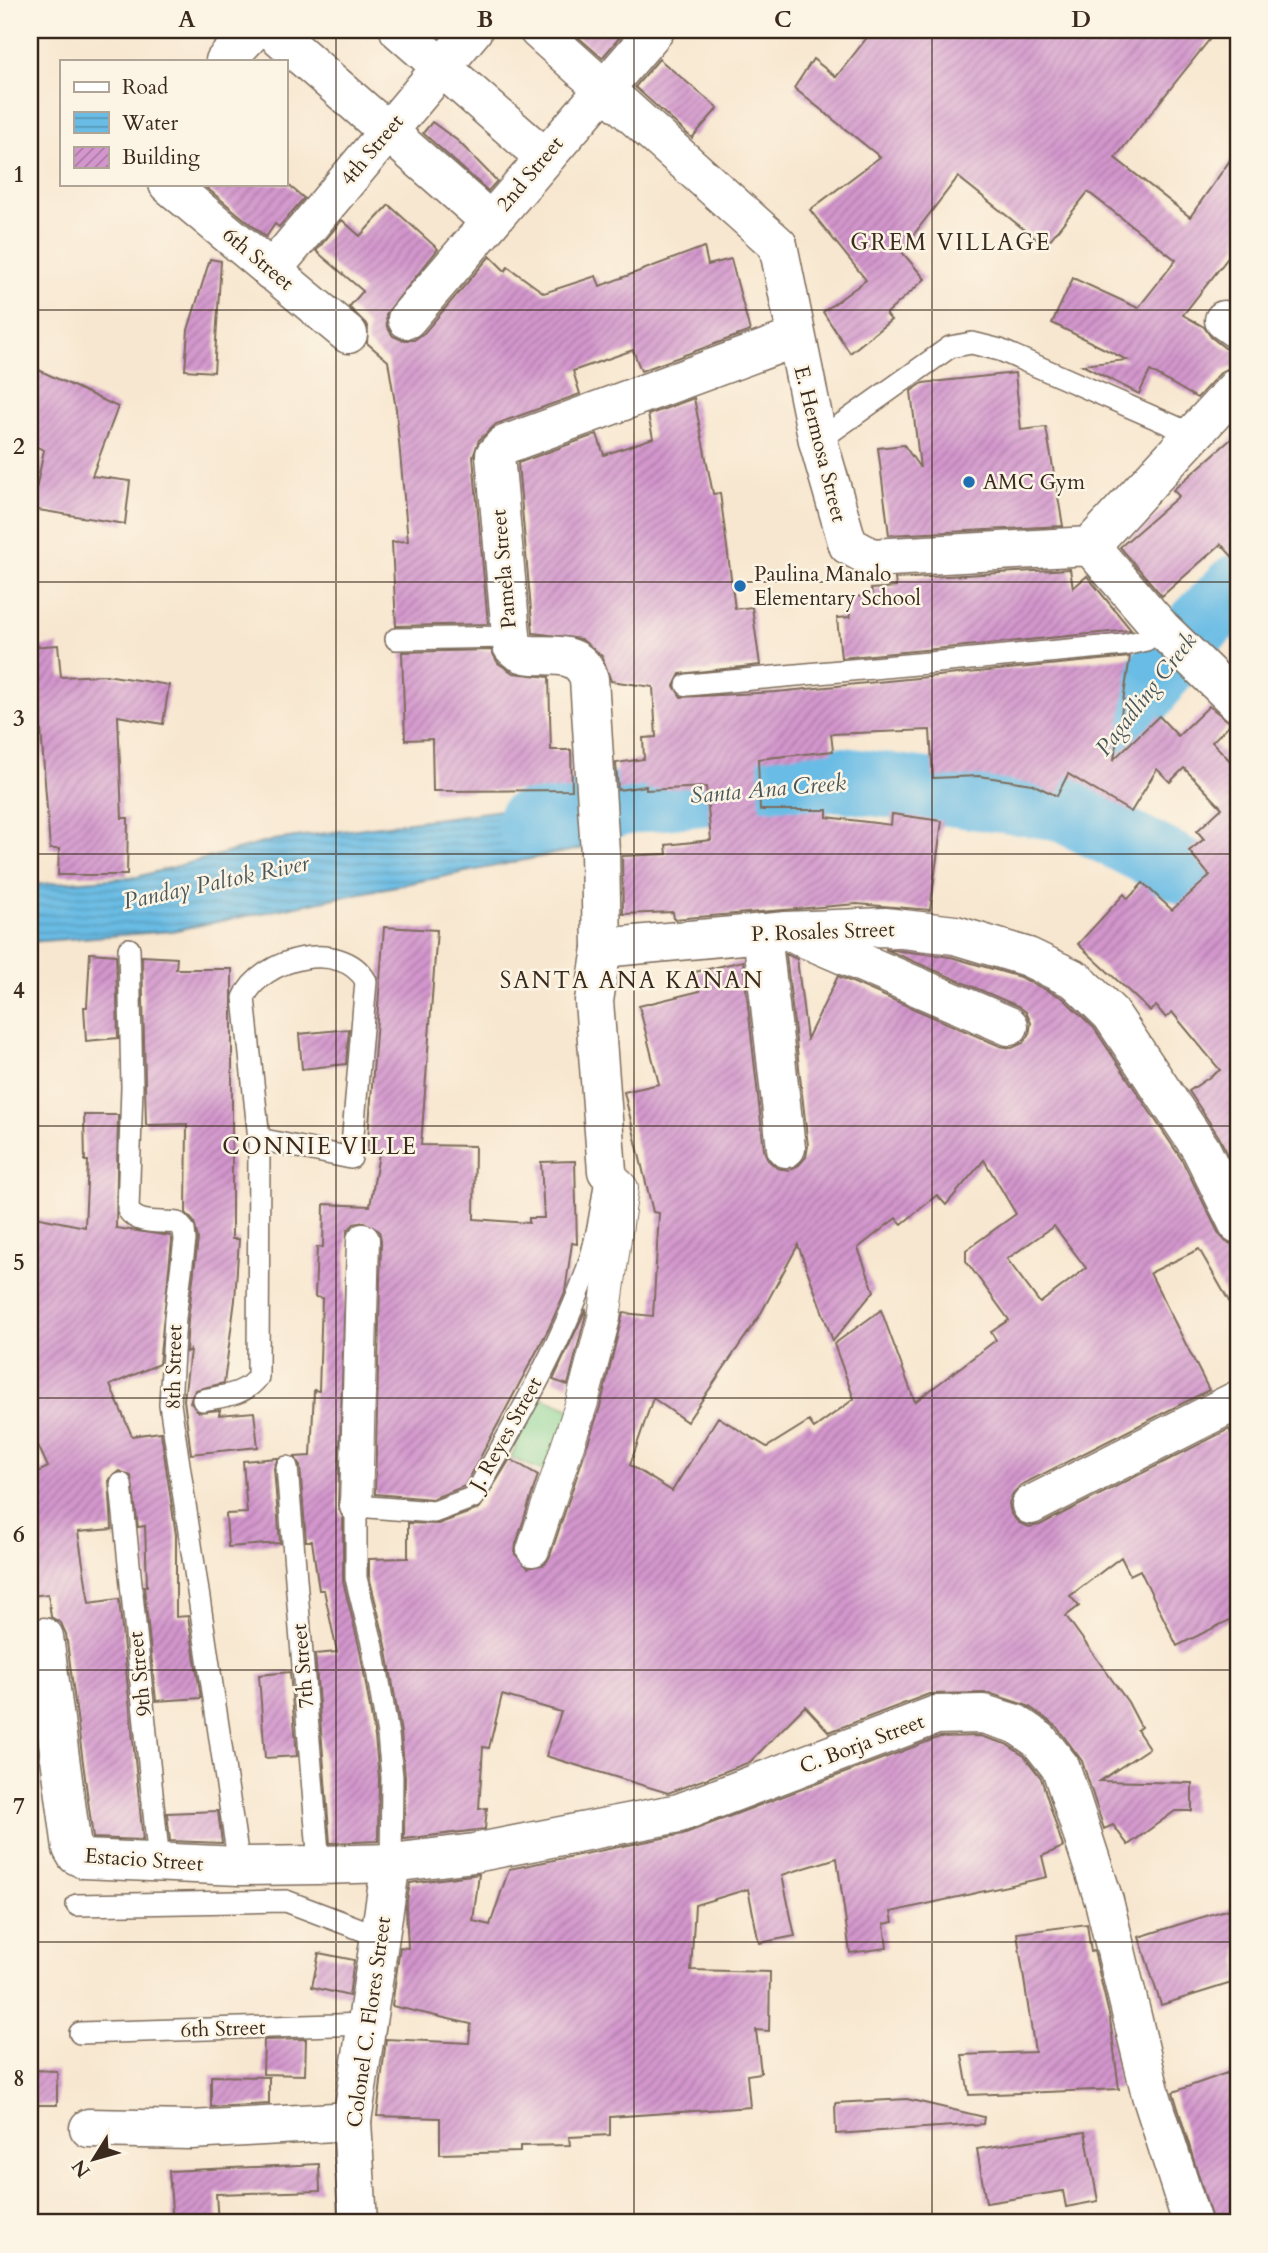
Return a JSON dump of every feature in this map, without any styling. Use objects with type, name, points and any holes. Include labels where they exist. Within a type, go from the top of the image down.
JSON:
[{"type":"street","points":[[226,60],[254,30]]},
{"type":"street","points":[[272,30],[490,221]]},
{"type":"street","points":[[399,30],[544,157]]},
{"type":"street","name":"4th Street","points":[[271,271],[472,30]]},
{"type":"street","name":"E. Hermosa Street","points":[[538,30],[778,246],[794,338],[818,441],[844,536],[858,553],[872,558],[1090,545]]},
{"type":"street","name":"2nd Street","points":[[407,319],[654,30]]},
{"type":"street","name":"6th Street","points":[[170,186],[348,334]]},
{"type":"street","name":"Pamela Street","points":[[602,947],[600,852],[589,679],[585,668],[571,658],[514,650],[494,461],[497,450],[504,445],[794,338]]},
{"type":"street","points":[[1238,386],[1090,545],[1174,640],[1238,704]]},
{"type":"street","name":"P. Rosales Street","points":[[602,947],[774,932],[886,926],[955,934],[1028,957],[1076,980],[1111,1014],[1155,1075],[1201,1149],[1238,1224]]},
{"type":"street","points":[[786,1148],[774,932],[1009,1026]]},
{"type":"street","name":"J. Reyes Street","points":[[602,947],[594,1001],[607,1171]]},
{"type":"street","points":[[533,1550],[582,1402],[604,1318],[622,1188],[607,1171]]},
{"type":"street","points":[[356,1506],[363,1240]]},
{"type":"street","points":[[1031,1504],[1238,1400]]},
{"type":"street","name":"Estacio Street","points":[[44,1637],[72,1848],[76,1855],[84,1859],[239,1866],[391,1863]]},
{"type":"street","name":"C. Borja Street","points":[[391,1863],[474,1853],[679,1813],[936,1715],[983,1714],[1016,1724],[1039,1741],[1061,1768],[1104,1901],[1151,2095],[1192,2223]]},
{"type":"street","name":"Colonel C. Flores Street","points":[[358,2223],[352,2121],[391,1863]]},
{"type":"street","points":[[89,2128],[191,2130],[352,2121]]},
{"type":"lane","points":[[818,441],[950,347],[972,343],[1000,350],[1192,434]]},
{"type":"lane","points":[[396,639],[511,637]]},
{"type":"lane","points":[[687,685],[1124,645],[1146,640],[1174,640]]},
{"type":"lane","name":"8th Street","points":[[129,949],[131,1087],[128,1210],[134,1218],[142,1221],[177,1223],[184,1230],[170,1404],[239,1866]]},
{"type":"lane","points":[[203,1400],[237,1393],[251,1387],[258,1377],[259,1139],[244,998],[248,988],[274,968],[310,956],[331,959],[362,973],[366,981],[351,1158],[259,1139]]},
{"type":"lane","name":"J. Reyes Street","points":[[356,1506],[434,1512],[474,1497],[547,1363],[578,1293],[602,1208],[607,1171]]},
{"type":"lane","name":"7th Street","points":[[287,1467],[319,1865]]},
{"type":"lane","name":"9th Street","points":[[121,1484],[159,1863]]},
{"type":"lane","points":[[356,1506],[356,1578],[373,1647],[388,1735],[392,1777],[391,1863]]},
{"type":"lane","points":[[78,1905],[286,1901],[381,1937]]},
{"type":"lane","name":"6th Street","points":[[80,2033],[366,2024]]},
{"type":"green space","points":[[536,1395],[573,1410],[548,1473],[511,1458]]},
{"type":"water","name":"Panday Paltok River","points":[[579,800],[585,848],[171,931],[30,942],[30,885],[137,877],[274,840]]},
{"type":"building","points":[[570,30],[626,30],[602,58]]},
{"type":"building","points":[[873,30],[1217,30],[1115,158],[1190,217],[1238,149],[1238,245],[1183,315],[1204,327],[1211,337],[1225,348],[1238,351],[1238,365],[1222,371],[1197,398],[1150,371],[1139,394],[1082,365],[1127,360],[1052,323],[1073,278],[1138,308],[1176,260],[1088,192],[1045,246],[958,177],[901,251],[925,279],[886,314],[891,320],[850,353],[823,312],[866,280],[810,210],[880,157],[794,88],[813,59],[836,77]]},
{"type":"building","points":[[659,59],[718,108],[692,138],[635,87]]},
{"type":"building","points":[[432,122],[458,141],[497,181],[488,191],[423,133]]},
{"type":"building","points":[[287,184],[304,198],[279,227],[275,224],[266,237],[204,186]]},
{"type":"building","points":[[389,205],[438,249],[386,314],[387,327],[393,336],[402,340],[414,340],[424,333],[490,256],[505,271],[508,267],[544,293],[596,276],[600,286],[704,247],[708,265],[731,259],[750,331],[641,371],[633,350],[573,371],[580,394],[496,424],[479,440],[473,457],[488,624],[396,626],[392,542],[408,541],[396,409],[388,361],[367,343],[368,326],[349,307],[363,291],[316,251],[342,220],[360,236]]},
{"type":"building","points":[[210,259],[221,261],[214,372],[185,370],[188,330]]},
{"type":"building","points":[[30,366],[118,407],[92,476],[130,481],[125,524],[32,509],[44,450],[30,444]]},
{"type":"building","name":"AMC Gym","points":[[1015,373],[1021,430],[1046,427],[1063,526],[889,535],[878,448],[904,445],[920,468],[911,391],[923,383]]},
{"type":"building","points":[[694,398],[713,494],[720,493],[735,609],[752,607],[760,665],[680,674],[674,686],[681,697],[776,692],[1130,657],[1114,759],[1159,716],[1178,736],[1209,706],[1231,723],[1212,742],[1238,769],[1238,1175],[1219,1137],[1189,1091],[1220,1070],[1172,1012],[1166,1018],[1156,1006],[1150,1011],[1078,944],[1124,894],[1128,899],[1143,883],[1172,910],[1210,876],[1189,851],[1204,839],[1197,831],[1222,808],[1184,768],[1170,782],[1157,769],[1131,812],[1068,774],[1057,796],[1032,784],[979,776],[933,778],[930,730],[831,734],[833,751],[758,759],[760,810],[827,810],[827,817],[891,825],[892,814],[942,821],[930,910],[857,904],[674,919],[673,912],[623,914],[622,856],[667,854],[666,845],[711,840],[706,787],[646,790],[646,786],[618,790],[616,763],[644,759],[643,738],[656,737],[653,687],[611,681],[602,656],[581,639],[533,633],[518,463],[597,434],[604,455],[653,438],[648,415]]},
{"type":"building","points":[[1238,433],[1238,563],[1221,544],[1162,596],[1120,547],[1179,496],[1173,490]]},
{"type":"building","points":[[1070,569],[1073,588],[1087,576],[1131,630],[841,658],[837,618],[850,617],[848,598],[872,595],[871,589],[896,587],[895,579]]},
{"type":"building","points":[[58,645],[61,677],[106,675],[169,685],[163,724],[118,716],[122,818],[128,818],[127,875],[58,875],[59,849],[50,849],[41,729],[33,730],[30,647]]},
{"type":"building","points":[[491,650],[498,663],[513,673],[549,677],[551,750],[571,750],[572,790],[433,791],[432,739],[405,740],[402,652]]},
{"type":"building","points":[[384,927],[437,930],[421,1145],[475,1146],[474,1219],[529,1223],[529,1218],[544,1218],[541,1162],[575,1161],[577,1244],[572,1243],[565,1292],[549,1328],[465,1486],[432,1499],[375,1494],[381,1240],[379,1231],[364,1222],[354,1224],[347,1231],[338,1506],[343,1518],[343,1581],[360,1650],[375,1737],[379,1778],[378,1841],[330,1843],[315,1654],[337,1652],[324,1590],[319,1590],[312,1541],[306,1541],[300,1466],[295,1457],[311,1456],[314,1390],[319,1391],[322,1298],[315,1297],[317,1247],[323,1247],[324,1204],[370,1206],[379,1154],[367,1152]]},
{"type":"building","points":[[885,949],[951,957],[1020,977],[1063,998],[1094,1028],[1182,1160],[1219,1234],[1226,1242],[1238,1246],[1238,1317],[1199,1249],[1150,1273],[1209,1390],[1021,1485],[1013,1493],[1009,1503],[1011,1514],[1019,1523],[1029,1527],[1040,1525],[1229,1429],[1238,1447],[1238,1616],[1177,1646],[1140,1570],[1130,1575],[1121,1557],[1070,1596],[1079,1606],[1066,1616],[1128,1702],[1141,1727],[1137,1730],[1149,1748],[1100,1781],[1192,1783],[1192,1811],[1175,1811],[1128,1845],[1113,1825],[1104,1829],[1082,1761],[1056,1726],[1028,1706],[989,1693],[929,1694],[829,1732],[805,1706],[750,1762],[668,1793],[546,1756],[561,1712],[502,1695],[489,1748],[483,1747],[479,1809],[487,1808],[485,1829],[404,1839],[405,1777],[401,1733],[386,1645],[369,1576],[369,1559],[408,1558],[408,1523],[438,1524],[479,1509],[510,1459],[538,1475],[515,1554],[528,1568],[545,1564],[550,1556],[600,1407],[623,1313],[653,1316],[659,1213],[653,1212],[624,1092],[659,1084],[639,1006],[700,991],[695,972],[743,961],[764,1150],[768,1160],[777,1168],[789,1170],[799,1165],[806,1157],[808,1146],[786,954],[797,959],[807,1039],[838,976],[1000,1046],[1012,1048],[1023,1043],[1029,1035],[1031,1023],[1026,1012],[1018,1006]],"holes":[[[984,1160],[1016,1214],[966,1250],[966,1261],[1009,1320],[991,1332],[996,1340],[915,1402],[881,1310],[834,1344],[854,1399],[814,1428],[809,1421],[767,1447],[718,1417],[672,1491],[630,1465],[653,1398],[687,1422],[760,1315],[798,1245],[833,1341],[874,1291],[858,1248],[896,1218],[902,1224],[937,1195],[946,1205]],[[1054,1226],[1086,1268],[1040,1303],[1007,1259]]]},
{"type":"building","points":[[90,953],[116,955],[118,1038],[86,1041],[84,1007],[87,1007]]},
{"type":"building","points":[[142,956],[177,958],[176,969],[232,969],[232,1239],[239,1239],[235,1300],[224,1383],[195,1390],[190,1402],[199,1412],[220,1410],[219,1415],[254,1412],[258,1447],[191,1454],[184,1400],[190,1350],[186,1352],[188,1319],[198,1239],[194,1222],[186,1213],[187,1124],[146,1125]]},
{"type":"building","points":[[349,1029],[346,1064],[302,1069],[299,1034]]},
{"type":"building","points":[[84,1115],[118,1115],[116,1228],[171,1236],[172,1240],[159,1364],[110,1385],[132,1436],[161,1432],[176,1535],[176,1617],[188,1616],[201,1698],[156,1701],[144,1586],[147,1586],[145,1526],[138,1527],[131,1476],[119,1471],[109,1479],[112,1529],[78,1532],[89,1603],[119,1599],[143,1840],[93,1838],[66,1634],[61,1623],[51,1617],[48,1594],[30,1596],[30,1476],[48,1467],[30,1428],[30,1216],[85,1227],[88,1161],[85,1161]]},
{"type":"building","points":[[586,1309],[568,1385],[553,1380]]},
{"type":"building","points":[[278,1458],[274,1468],[280,1543],[228,1547],[226,1514],[247,1513],[243,1461]]},
{"type":"building","points":[[290,1672],[297,1756],[265,1758],[259,1675]]},
{"type":"building","points":[[31,1709],[38,1760],[30,1760]]},
{"type":"building","points":[[980,1736],[1006,1744],[1024,1756],[1041,1778],[1063,1847],[1042,1856],[1047,1877],[891,1912],[893,1922],[884,1924],[887,1948],[850,1953],[837,1858],[782,1875],[795,1936],[759,1943],[748,1889],[695,1905],[691,1970],[770,1972],[769,2031],[756,2030],[761,2073],[747,2075],[750,2107],[610,2117],[610,2135],[569,2137],[570,2145],[520,2146],[520,2152],[440,2154],[440,2118],[377,2116],[386,2039],[469,2043],[471,2024],[392,2006],[400,1947],[408,1948],[406,1907],[410,1883],[479,1874],[473,1921],[490,1925],[509,1869],[683,1834],[940,1737]]},
{"type":"building","points":[[218,1811],[222,1843],[170,1841],[167,1813]]},
{"type":"building","points":[[1238,1906],[1238,1981],[1161,2005],[1139,1937]]},
{"type":"building","points":[[1087,1924],[1091,1952],[1094,1951],[1110,2019],[1119,2089],[969,2095],[962,2055],[1035,2052],[1017,1933]]},
{"type":"building","points":[[319,1953],[354,1960],[349,1996],[312,1987]]},
{"type":"building","points":[[306,2039],[305,2075],[263,2074],[264,2040]]},
{"type":"building","points":[[1238,2069],[1238,2223],[1213,2223],[1173,2092]]},
{"type":"building","points":[[30,2070],[57,2071],[57,2105],[30,2105]]},
{"type":"building","points":[[211,2076],[269,2077],[269,2104],[211,2107]]},
{"type":"building","points":[[907,2099],[984,2117],[983,2124],[836,2134],[835,2103]]},
{"type":"building","points":[[1085,2132],[1098,2201],[1066,2207],[1063,2191],[986,2203],[977,2149]]},
{"type":"building","points":[[319,2164],[320,2191],[216,2194],[218,2223],[173,2223],[169,2171]]},
{"type":"waterway","name":"Pagadling Creek","points":[[1066,800],[1178,647],[1238,586]]},
{"type":"waterway","name":"Santa Ana Creek","points":[[529,822],[640,800],[838,779],[1060,808],[1204,881],[1238,905]]},
{"type":"place","name":"AMC Gym","points":[[969,482]]},
{"type":"place","name":"Paulina Manalo Elementary School","points":[[740,586]]},
{"type":"district","name":"GREM VILLAGE","points":[[951,242]]},
{"type":"district","name":"SANTA ANA KANAN","points":[[632,980]]},
{"type":"district","name":"CONNIE VILLE","points":[[320,1146]]}]
